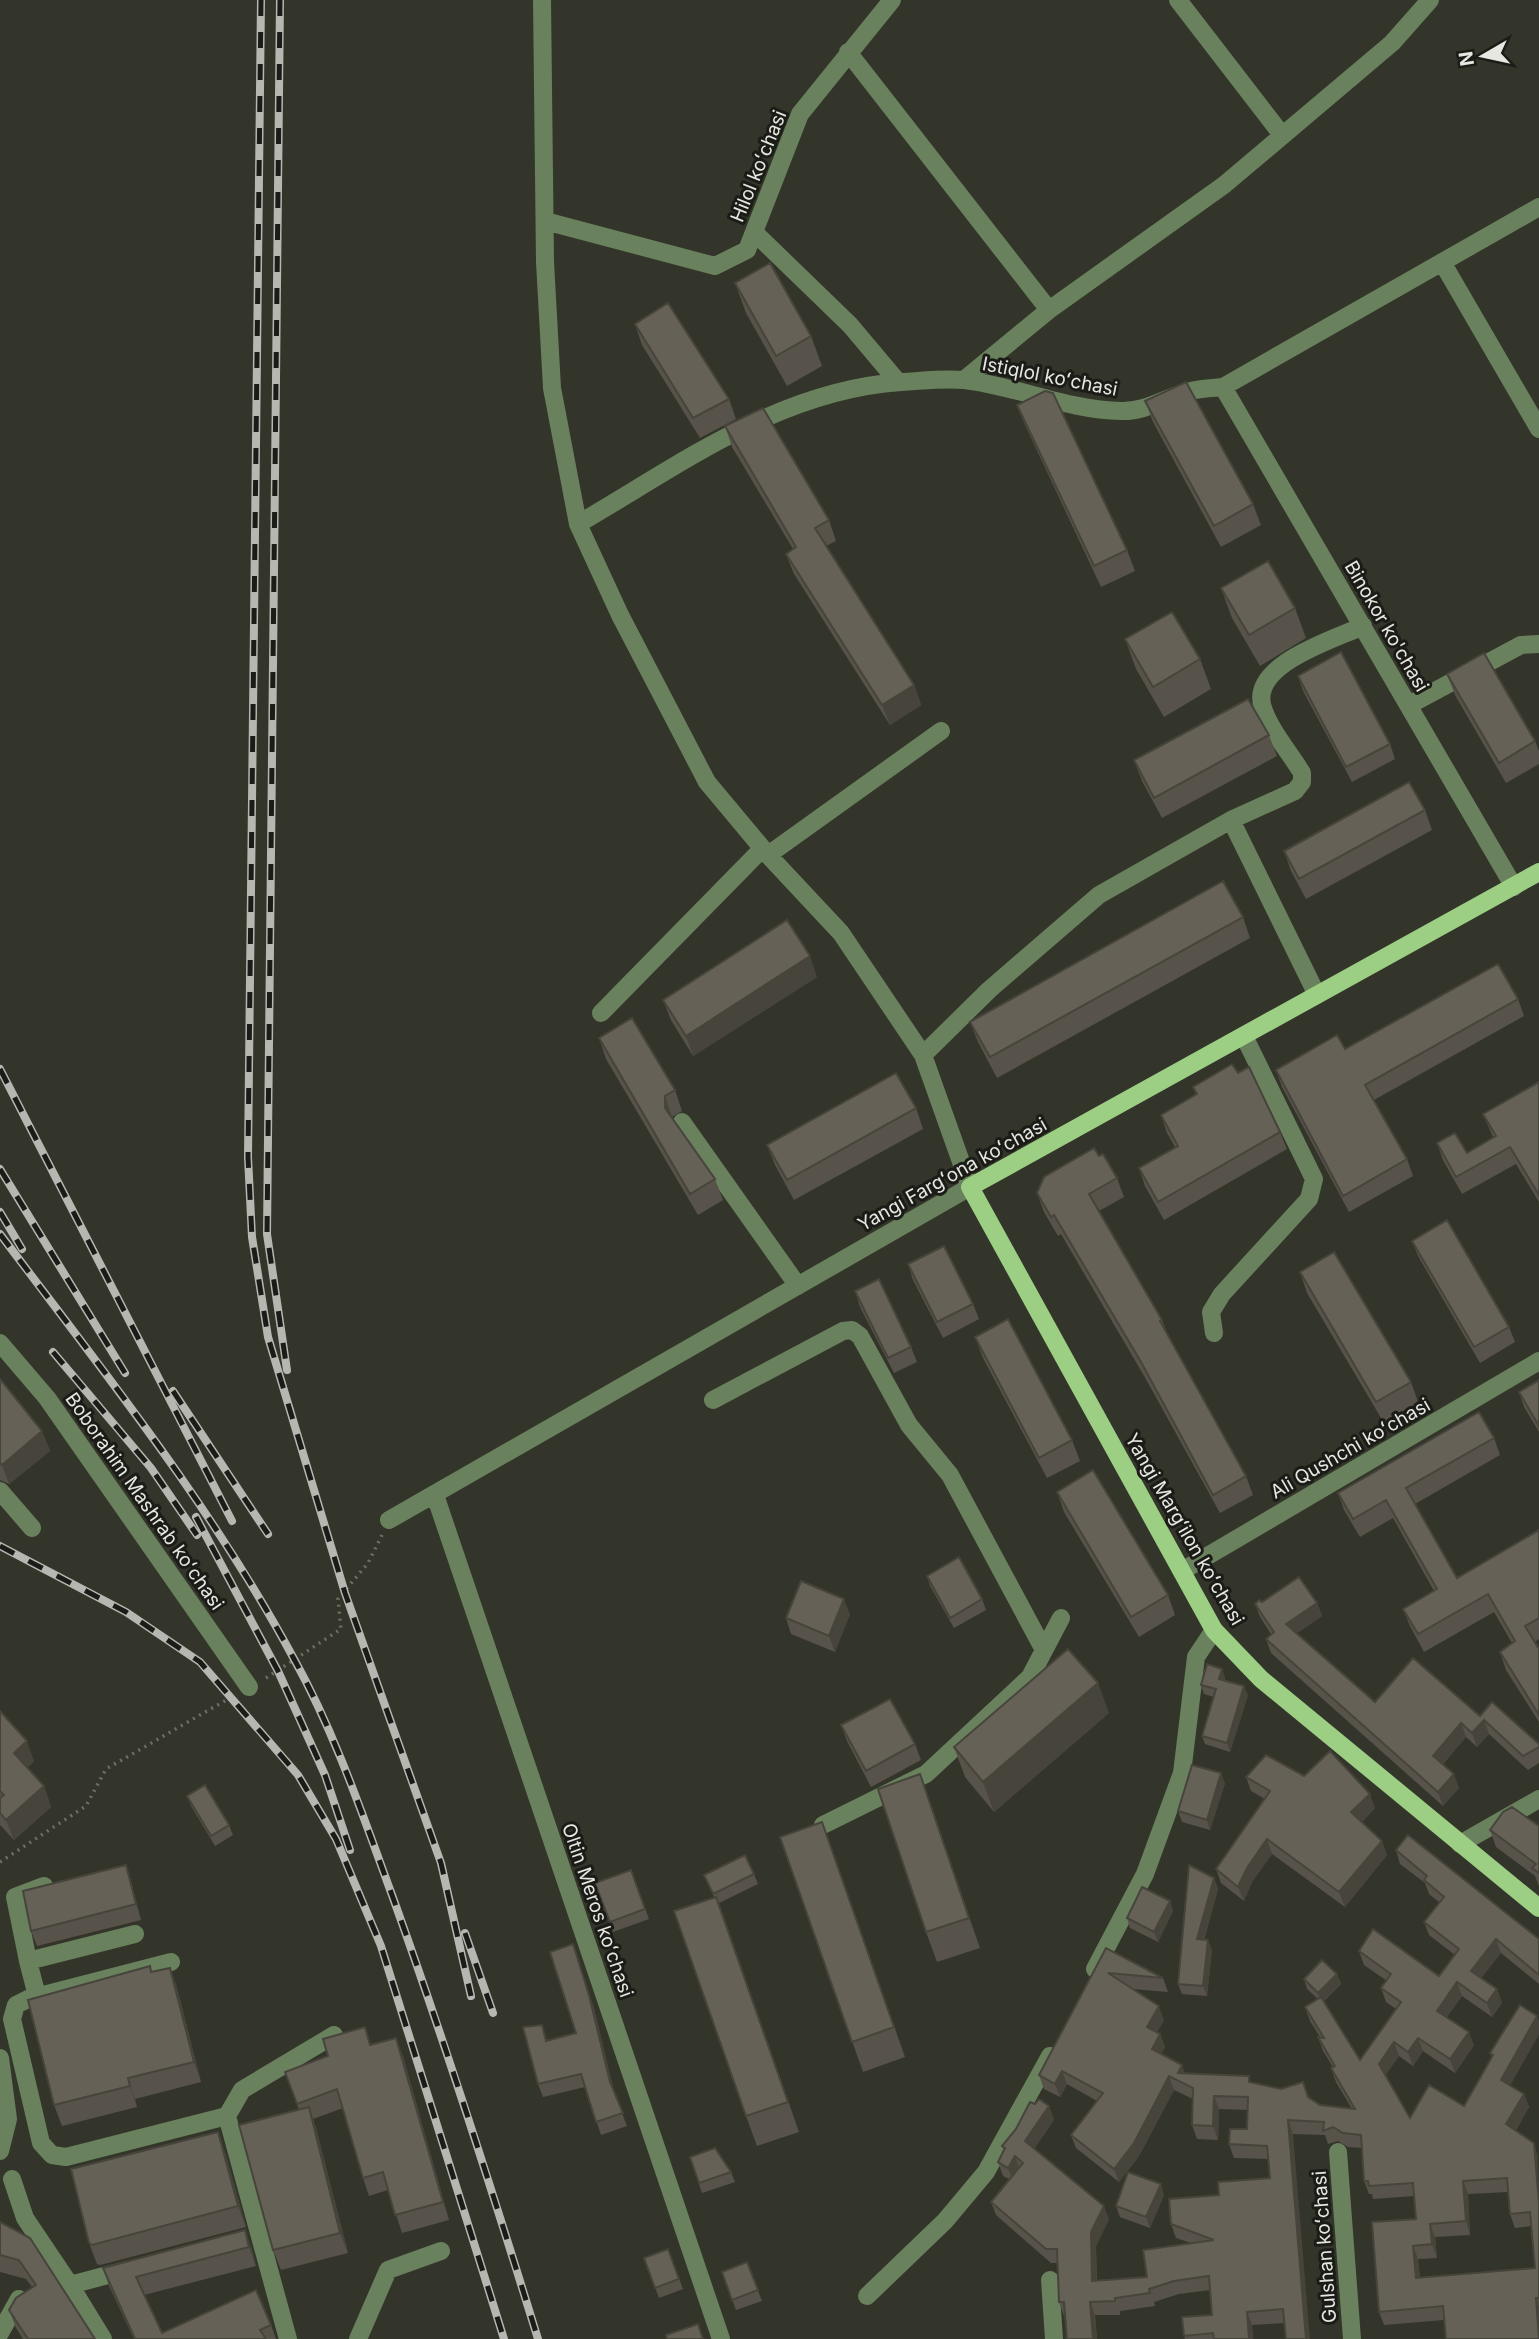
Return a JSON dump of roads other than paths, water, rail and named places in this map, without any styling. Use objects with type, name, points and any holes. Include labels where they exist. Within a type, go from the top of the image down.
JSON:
[{"type":"main road","name":"Yangi Fargʻona koʻchasi","points":[[970,1187],[1539,872]]},
{"type":"main road","name":"Yangi Margʻilon koʻchasi","points":[[970,1187],[1214,1630],[1261,1679],[1539,1908]]},
{"type":"street","points":[[542,0],[545,221],[552,388],[578,524],[620,614],[707,782],[765,852],[841,933],[923,1055],[970,1187]]},
{"type":"street","name":"Hilol koʻchasi","points":[[545,221],[715,266],[747,250],[800,114],[892,0]]},
{"type":"street","points":[[1178,0],[1282,135]]},
{"type":"street","points":[[964,380],[1049,310],[1224,185],[1392,43],[1430,0]]},
{"type":"street","points":[[848,52],[1049,310]]},
{"type":"street","name":"Istiqlol koʻchasi","points":[[578,524],[753,421],[810,400],[898,382],[964,380],[1087,407],[1121,411],[1144,408],[1190,391],[1223,387],[1539,207]]},
{"type":"street","points":[[754,232],[850,325],[898,382]]},
{"type":"street","points":[[1442,262],[1539,429]]},
{"type":"street","name":"Binokor ko'chasi","points":[[1223,387],[1514,887]]},
{"type":"street","points":[[923,1055],[989,990],[1099,895],[1231,820],[1295,791],[1302,782],[1302,773],[1263,707],[1265,680],[1278,666],[1363,626]]},
{"type":"street","points":[[1409,705],[1521,645],[1539,644]]},
{"type":"street","points":[[601,1013],[765,852],[941,732]]},
{"type":"street","points":[[1231,820],[1317,995]]},
{"type":"street","points":[[1214,1333],[1212,1312],[1222,1294],[1309,1199],[1314,1179],[1244,1035]]},
{"type":"street","points":[[682,1122],[798,1286]]},
{"type":"street","name":"Yangi Fargʻona koʻchasi","points":[[389,1520],[970,1187]]},
{"type":"street","points":[[713,1400],[843,1331],[852,1330],[860,1336],[909,1425],[950,1475],[1044,1650]]},
{"type":"street","name":"Boborahim Mashrab koʻchasi","points":[[0,1343],[47,1398],[249,1687]]},
{"type":"street","name":"Ali Qushchi koʻchasi","points":[[1182,1571],[1539,1361]]},
{"type":"street","points":[[0,1491],[32,1528]]},
{"type":"street","name":"Oltin Meros koʻchasi","points":[[435,1495],[721,2339]]},
{"type":"street","points":[[823,1825],[926,1774],[1030,1677],[1061,1618]]},
{"type":"street","points":[[1088,1983],[1145,1874],[1182,1773],[1196,1657],[1214,1630]]},
{"type":"street","points":[[1460,1844],[1539,1799]]},
{"type":"street","points":[[37,1996],[15,1896],[67,1880]]},
{"type":"street","points":[[29,1961],[135,1934]]},
{"type":"street","points":[[171,1962],[37,1996],[16,2005],[12,2019],[41,2143],[52,2155],[66,2157],[227,2116]]},
{"type":"street","points":[[288,2339],[252,2237],[227,2116],[242,2090],[334,2035]]},
{"type":"street","points":[[867,2296],[945,2221],[986,2172],[1056,2044]]},
{"type":"street","points":[[0,2058],[8,2119],[0,2151]]},
{"type":"street","name":"Gulshan koʻchasi","points":[[1338,2152],[1352,2339]]},
{"type":"street","points":[[12,2179],[24,2218],[103,2339]]},
{"type":"street","points":[[358,2339],[388,2270],[441,2251]]},
{"type":"street","points":[[70,2285],[151,2263]]},
{"type":"street","points":[[1050,2280],[1054,2339]]},
{"type":"street","points":[[5,2339],[0,2332],[19,2300]]},
{"type":"railway","points":[[261,0],[248,1157],[252,1237],[268,1337],[345,1593],[441,1863],[471,1996]]},
{"type":"railway","points":[[280,0],[267,1234],[287,1370]]},
{"type":"railway","points":[[0,1069],[232,1521]]},
{"type":"railway","points":[[0,1169],[125,1373]]},
{"type":"railway","points":[[0,1212],[22,1249]]},
{"type":"railway","points":[[0,1234],[193,1494],[262,1603],[309,1687],[348,1775],[412,1950],[468,2116],[538,2339]]},
{"type":"railway","points":[[53,1352],[151,1468],[197,1535]]},
{"type":"railway","points":[[173,1391],[268,1534]]},
{"type":"railway","points":[[196,1517],[278,1671],[325,1775],[350,1850]]},
{"type":"railway","points":[[0,1546],[126,1612],[200,1662],[298,1775],[336,1839],[381,1946],[504,2339]]},
{"type":"railway","points":[[465,1933],[493,2013]]}]
